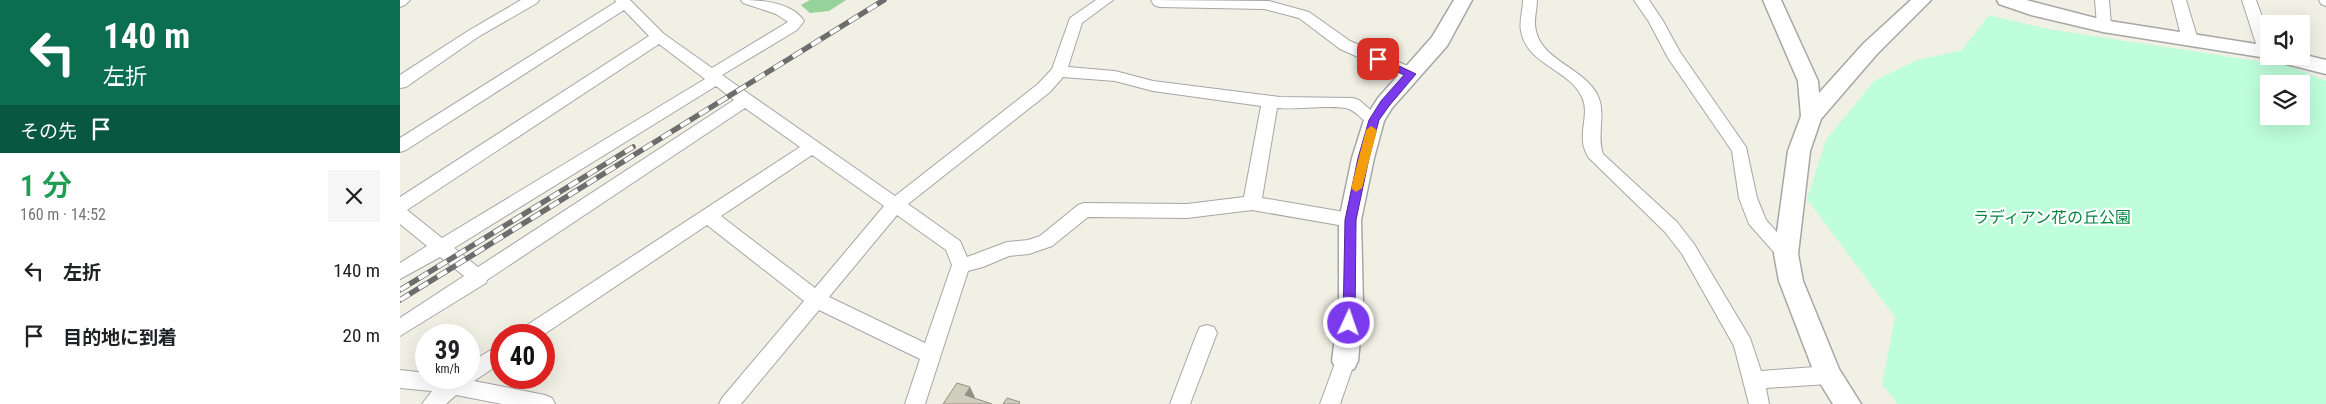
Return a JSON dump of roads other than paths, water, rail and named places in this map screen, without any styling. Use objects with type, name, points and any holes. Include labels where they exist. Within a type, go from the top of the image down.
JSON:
[{"type":"street","points":[[400,83],[473,34],[532,0]]},
{"type":"street","points":[[400,272],[713,77],[792,27],[797,21],[781,11],[748,0]]},
{"type":"street","points":[[729,404],[814,299],[896,204],[1044,88],[1059,71],[1075,21],[1104,0]]},
{"type":"street","points":[[1158,0],[1159,2],[1231,1],[1264,4],[1304,15],[1345,44],[1411,74]]},
{"type":"street","points":[[1330,404],[1345,361],[1351,304],[1350,220],[1361,167],[1374,120],[1385,103],[1440,41],[1462,0]]},
{"type":"street","points":[[1530,0],[1531,10],[1526,23],[1530,37],[1538,50],[1581,81],[1590,96],[1596,111],[1591,144],[1596,157],[1671,227],[1688,249],[1743,344],[1759,404]]},
{"type":"street","points":[[1640,0],[1656,21],[1673,54],[1730,133],[1740,151],[1748,198],[1758,224],[1786,254]]},
{"type":"street","points":[[1772,0],[1808,81],[1811,116]]},
{"type":"street","points":[[1848,404],[1828,374],[1791,280],[1786,254],[1799,151],[1811,116],[1870,49],[1922,0]]},
{"type":"street","points":[[2006,0],[2028,4],[2104,25],[2260,52]]},
{"type":"street","points":[[2102,0],[2104,25]]},
{"type":"street","points":[[2179,0],[2190,40]]},
{"type":"street","points":[[2249,0],[2260,26]]},
{"type":"street","points":[[400,146],[623,2],[659,37],[713,77],[954,246],[960,265],[915,404]]},
{"type":"street","points":[[400,206],[659,37]]},
{"type":"street","points":[[2310,63],[2326,67]]},
{"type":"street","points":[[1059,71],[1116,76],[1153,86],[1270,102],[1353,104],[1374,120]]},
{"type":"street","points":[[400,328],[479,278],[745,100]]},
{"type":"street","points":[[1252,203],[1270,102]]},
{"type":"street","points":[[545,324],[813,146]]},
{"type":"street","points":[[960,265],[977,262],[1007,249],[1029,248],[1046,241],[1084,210],[1187,211],[1252,203],[1350,220]]},
{"type":"street","points":[[400,214],[479,278]]},
{"type":"street","points":[[708,216],[814,299],[931,355]]},
{"type":"street","points":[[1180,404],[1207,333]]},
{"type":"street","points":[[1754,380],[1828,374]]},
{"type":"street","points":[[400,379],[415,380]]},
{"type":"street","points":[[480,387],[545,404]]},
{"type":"street","points":[[432,404],[448,389]]},
{"type":"railway","points":[[400,300],[884,0]]},
{"type":"railway","points":[[400,290],[633,147]]},
{"type":"park label","name":"ラディアン花の丘公園","points":[[2052,217]]}]
